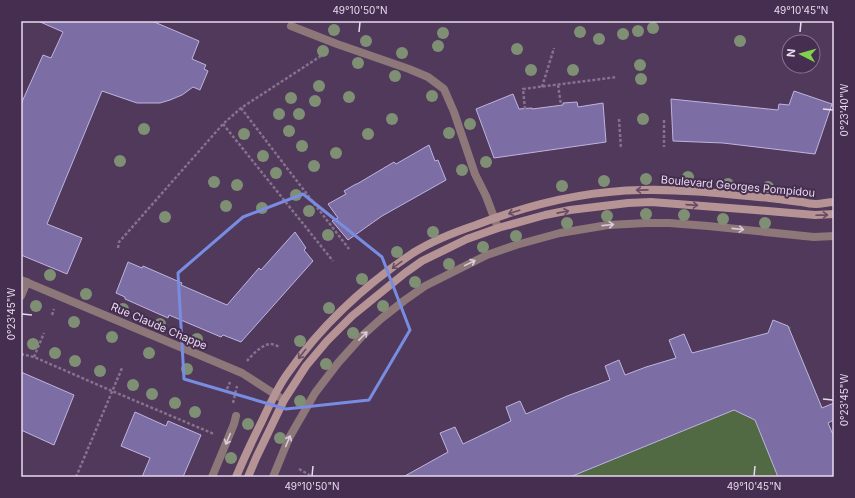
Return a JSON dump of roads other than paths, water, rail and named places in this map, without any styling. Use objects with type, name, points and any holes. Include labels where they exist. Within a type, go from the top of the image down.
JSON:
[{"type":"street","points":[[291,26],[337,44],[410,69],[428,77],[444,89],[454,112],[475,174],[486,196],[498,228]]},
{"type":"street","name":"Boulevard Georges Pompidou","points":[[236,477],[274,394],[311,342],[336,316],[394,267],[415,252],[446,236],[494,218],[542,203],[571,196],[613,192],[669,190],[705,192],[816,204],[834,202]]},
{"type":"street","name":"Boulevard Georges Pompidou","points":[[248,477],[284,400],[306,366],[328,341],[352,316],[422,261],[467,240],[498,228],[545,215],[578,209],[628,203],[651,202],[815,215],[834,214]]},
{"type":"street","points":[[273,477],[289,438],[315,393],[338,363],[363,336],[388,313],[425,286],[487,255],[516,245],[560,233],[608,225],[669,223],[808,236],[834,236]]},
{"type":"street","points":[[21,296],[24,281]]},
{"type":"street","name":"Rue Claude Chappe","points":[[24,281],[242,374],[284,400]]},
{"type":"street","points":[[212,477],[236,416]]}]
